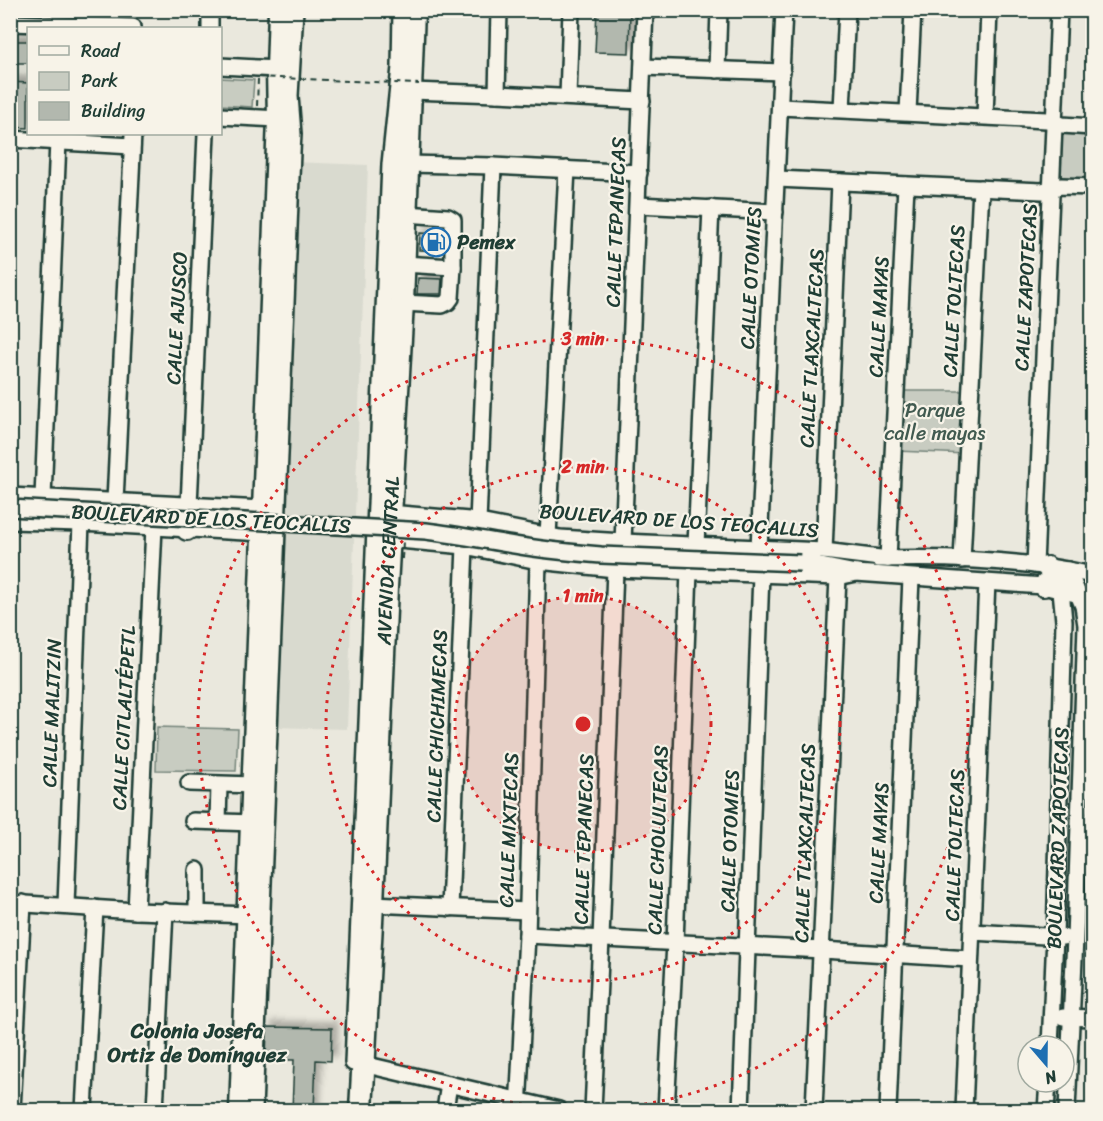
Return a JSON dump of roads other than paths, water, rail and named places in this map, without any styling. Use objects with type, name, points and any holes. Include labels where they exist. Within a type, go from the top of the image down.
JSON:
[{"type":"highway","points":[[241,1110],[279,119],[268,73],[280,10]]},
{"type":"highway","name":"AVENIDA CENTRAL","points":[[362,1110],[372,904],[396,537],[389,513],[407,303],[410,214],[408,164],[415,88],[413,10]]},
{"type":"main road","points":[[187,530],[194,525],[195,511],[189,505]]},
{"type":"street","points":[[133,27],[134,10]]},
{"type":"street","points":[[210,10],[210,27]]},
{"type":"street","points":[[254,1110],[292,164],[293,134],[290,96],[295,10]]},
{"type":"street","points":[[351,1110],[390,164],[400,67],[401,10]]},
{"type":"street","points":[[497,94],[500,10]]},
{"type":"street","points":[[568,97],[571,10]]},
{"type":"street","name":"CALLE TEPANECAS","points":[[623,542],[645,10]]},
{"type":"street","points":[[717,70],[719,10]]},
{"type":"street","name":"CALLE OTOMIES","points":[[759,548],[784,10]]},
{"type":"street","points":[[842,109],[847,10]]},
{"type":"street","points":[[908,112],[913,10]]},
{"type":"street","points":[[985,116],[989,10]]},
{"type":"street","name":"CALLE ZAPOTECAS","points":[[1053,575],[1052,189],[1059,10]]},
{"type":"street","points":[[10,23],[61,17],[126,27]]},
{"type":"street","points":[[222,66],[268,73]]},
{"type":"street","points":[[643,67],[782,72]]},
{"type":"street","points":[[415,88],[642,101]]},
{"type":"street","points":[[780,107],[985,116],[1047,120],[1062,125],[1092,127]]},
{"type":"street","points":[[222,116],[279,119]]},
{"type":"street","name":"CALLE AJUSCO","points":[[189,505],[206,135]]},
{"type":"street","points":[[10,139],[133,140],[115,501]]},
{"type":"street","points":[[43,497],[58,141]]},
{"type":"street","points":[[408,164],[493,165],[639,173]]},
{"type":"street","points":[[463,546],[456,536],[456,530],[460,524],[473,521],[493,165]]},
{"type":"street","points":[[548,536],[567,169]]},
{"type":"street","points":[[777,179],[1042,191],[1061,186],[1092,187]]},
{"type":"street","name":"CALLE TLAXCALTECAS","points":[[824,551],[840,182]]},
{"type":"street","name":"CALLE MAYAS","points":[[888,559],[906,185]]},
{"type":"street","name":"CALLE TOLTECAS","points":[[962,560],[981,188]]},
{"type":"street","points":[[638,205],[775,212]]},
{"type":"street","points":[[696,545],[711,208]]},
{"type":"street","points":[[407,303],[442,305],[448,302],[451,298],[453,267],[453,220],[448,217],[410,214]]},
{"type":"street","points":[[408,265],[453,267]]},
{"type":"street","name":"BOULEVARD DE LOS TEOCALLIS","points":[[10,495],[264,509]]},
{"type":"street","name":"BOULEVARD DE LOS TEOCALLIS","points":[[10,508],[426,531],[574,553],[803,563],[888,559],[962,560],[1053,575],[1085,597]]},
{"type":"street","name":"BOULEVARD DE LOS TEOCALLIS","points":[[389,513],[473,521],[548,536],[623,542],[824,551],[888,559]]},
{"type":"street","name":"BOULEVARD DE LOS TEOCALLIS","points":[[10,520],[262,533]]},
{"type":"street","name":"CALLE MALITZIN","points":[[66,905],[81,523]]},
{"type":"street","name":"CALLE CITLALTÉPETL","points":[[136,910],[154,527]]},
{"type":"street","points":[[396,537],[463,546],[538,561],[615,569],[837,577],[856,573]]},
{"type":"street","name":"CALLE CHICHIMECAS","points":[[450,908],[463,546]]},
{"type":"street","name":"CALLE MIXTECAS","points":[[519,1106],[538,561]]},
{"type":"street","name":"BOULEVARD DE LOS TEOCALLIS","points":[[803,563],[856,573],[987,582],[1053,575],[1092,575]]},
{"type":"street","name":"CALLE TEPANECAS","points":[[593,1110],[615,569]]},
{"type":"street","name":"CALLE CHOLULTECAS","points":[[666,1110],[675,943],[689,571]]},
{"type":"street","name":"CALLE OTOMIES","points":[[741,1110],[761,574]]},
{"type":"street","name":"BOULEVARD ZAPOTECAS","points":[[1053,575],[1085,597],[1083,606],[1086,625],[1067,1110]]},
{"type":"street","name":"BOULEVARD ZAPOTECAS","points":[[1050,1034],[1064,621],[1053,575]]},
{"type":"street","name":"CALLE TLAXCALTECAS","points":[[814,1110],[837,577]]},
{"type":"street","name":"CALLE MAYAS","points":[[888,1110],[911,578]]},
{"type":"street","name":"CALLE TOLTECAS","points":[[964,1110],[987,582]]},
{"type":"street","points":[[189,783],[254,785]]},
{"type":"street","points":[[218,822],[219,784]]},
{"type":"street","points":[[193,821],[253,824]]},
{"type":"street","points":[[196,870],[197,913]]},
{"type":"street","points":[[12,1110],[17,903],[249,915]]},
{"type":"street","points":[[372,904],[527,911]]},
{"type":"street","points":[[84,1110],[95,908]]},
{"type":"street","points":[[155,1110],[165,911]]},
{"type":"street","points":[[972,932],[1075,938]]},
{"type":"street","points":[[526,935],[970,959]]},
{"type":"street","points":[[1051,1017],[1092,1018]]},
{"type":"street","points":[[363,1064],[449,1084],[519,1106],[559,1110]]},
{"type":"street","points":[[445,1110],[449,1084]]},
{"type":"street","points":[[1046,1110],[1047,1094]]},
{"type":"place","name":"Pemex","points":[[436,242]]},
{"type":"district","name":"Colonia Josefa Ortiz de Domínguez","points":[[197,1043]]},
{"type":"park label","name":"Parque calle mayas","points":[[935,422]]}]
